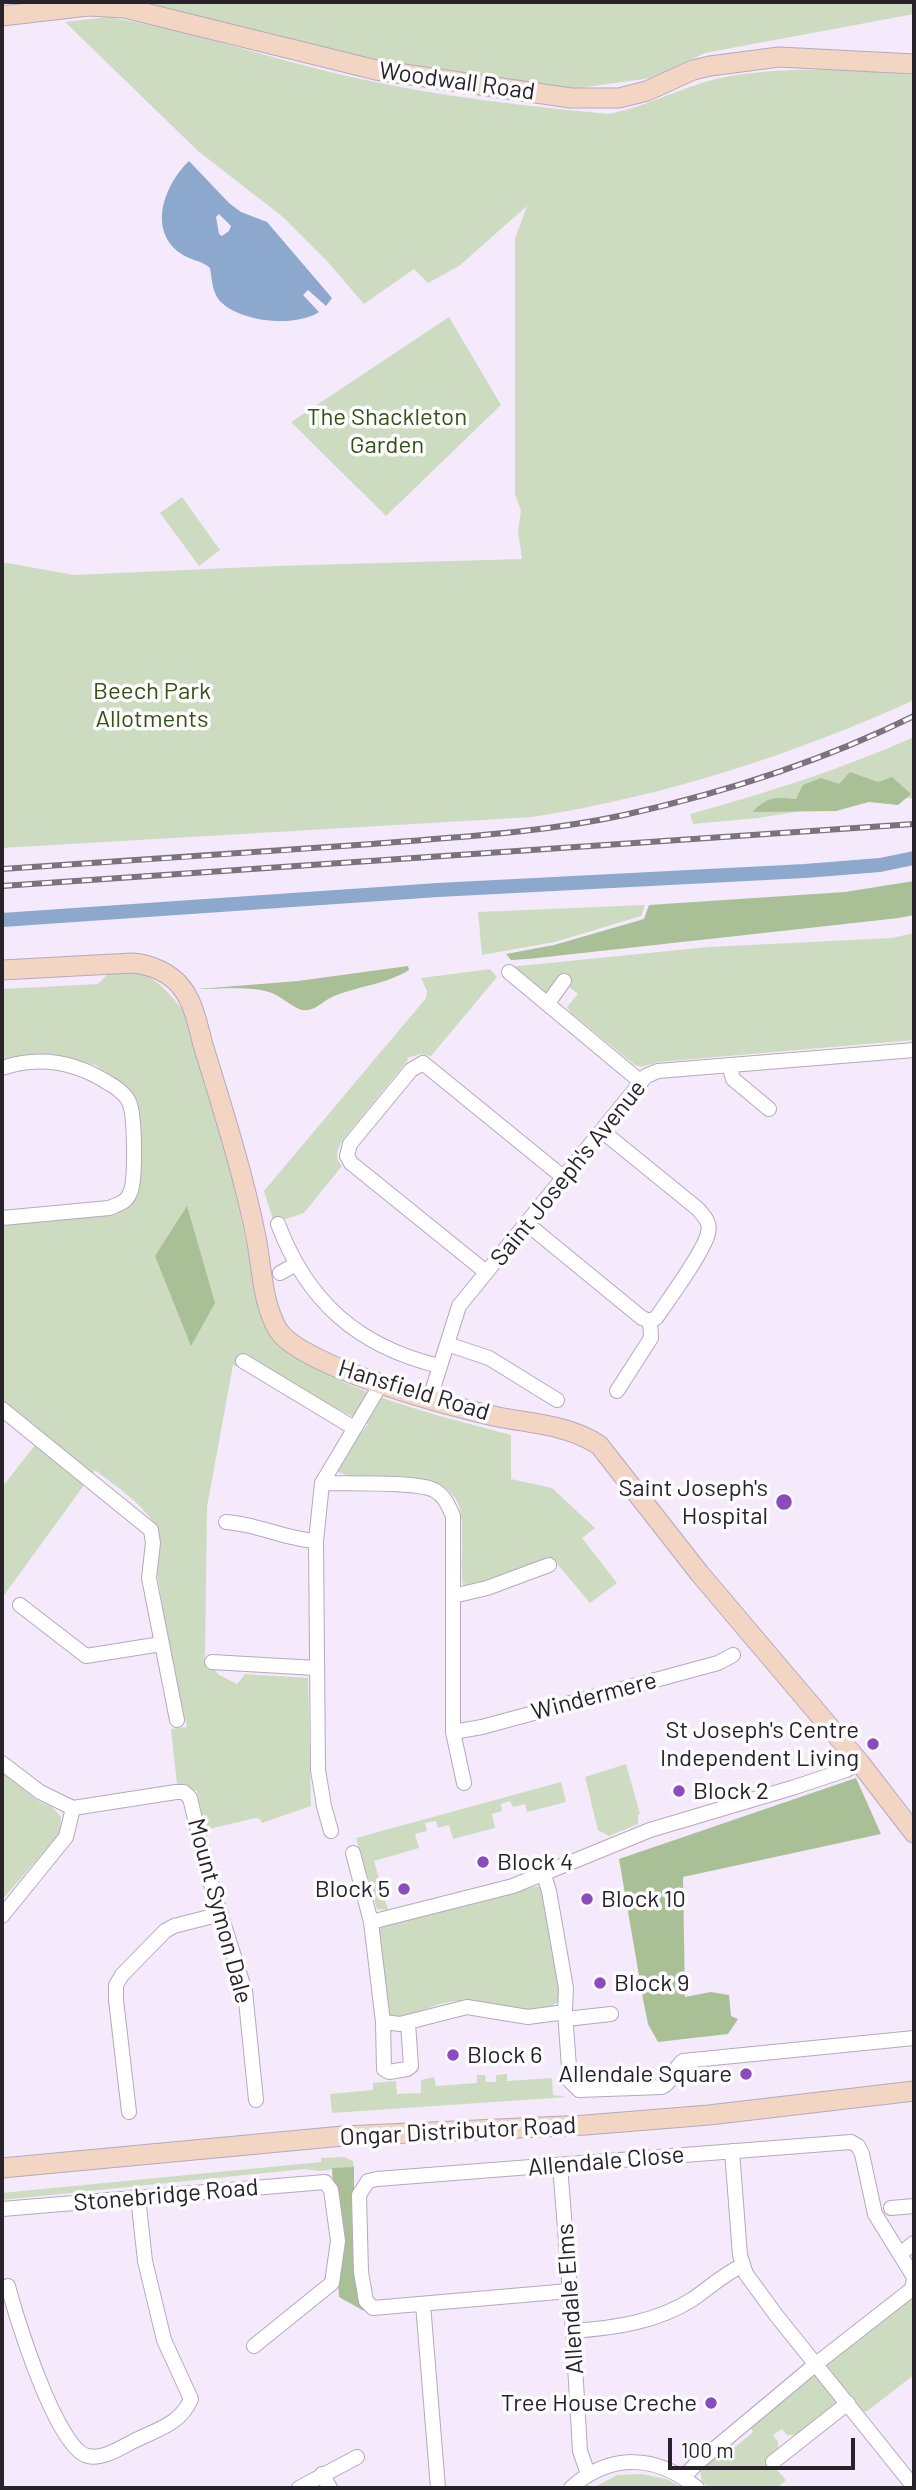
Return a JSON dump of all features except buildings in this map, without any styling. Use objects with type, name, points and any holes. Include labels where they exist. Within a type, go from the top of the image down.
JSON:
[{"type":"street","name":"Woodwall Road","points":[[2,16],[88,6],[125,8],[376,70],[571,98],[619,98],[646,91],[702,68],[779,57],[914,64]]},
{"type":"street","name":"Hansfield Road","points":[[2,970],[125,962],[142,964],[160,971],[183,988],[191,1005],[217,1090],[249,1206],[268,1306],[279,1332],[295,1346],[339,1369],[381,1384],[502,1417],[573,1431],[599,1445],[700,1574],[860,1763],[914,1833]]},
{"type":"street","points":[[509,972],[641,1082]]},
{"type":"street","points":[[548,1003],[564,981]]},
{"type":"street","name":"Saint Joseph's Avenue","points":[[430,1398],[459,1306],[646,1076],[658,1071],[914,1050]]},
{"type":"street","points":[[2,1068],[48,1060],[90,1072],[114,1087],[129,1101],[135,1150],[131,1191],[124,1202],[109,1208],[2,1218]]},
{"type":"street","points":[[486,1272],[351,1163],[347,1156],[350,1144],[411,1070],[423,1063],[563,1177]]},
{"type":"street","points":[[729,1065],[733,1079],[769,1109]]},
{"type":"street","points":[[526,1223],[642,1318],[650,1321],[656,1318],[709,1232],[706,1218],[602,1131]]},
{"type":"street","points":[[278,1224],[289,1254],[314,1292],[333,1312],[363,1336],[399,1354],[439,1366]]},
{"type":"street","points":[[280,1273],[296,1264]]},
{"type":"street","points":[[617,1391],[651,1338],[650,1321]]},
{"type":"street","points":[[447,1344],[489,1358],[541,1395],[557,1400]]},
{"type":"street","points":[[243,1361],[354,1428]]},
{"type":"street","points":[[331,1831],[318,1770],[316,1541],[322,1483],[381,1384]]},
{"type":"street","points":[[2,1409],[151,1530],[153,1543],[149,1578],[177,1720]]},
{"type":"street","points":[[322,1483],[404,1485],[432,1489],[446,1499],[453,1516],[453,1732],[464,1783]]},
{"type":"street","points":[[226,1522],[298,1540],[316,1541]]},
{"type":"street","points":[[453,1597],[549,1565]]},
{"type":"street","points":[[20,1605],[86,1656],[161,1644]]},
{"type":"street","name":"Windermere","points":[[453,1732],[482,1727],[718,1663],[733,1655]]},
{"type":"street","points":[[212,1662],[316,1668]]},
{"type":"street","points":[[2,1763],[40,1792],[73,1808],[66,1837],[2,1916]]},
{"type":"street","points":[[371,1922],[513,1886],[650,1830],[795,1787],[860,1763]]},
{"type":"street","name":"Mount Symon Dale","points":[[73,1808],[176,1792],[184,1792],[190,1798],[209,1878],[245,1991],[256,2100]]},
{"type":"street","points":[[353,1853],[371,1922],[383,2022],[384,2069],[389,2072],[411,2066],[408,2023]]},
{"type":"street","points":[[544,1875],[566,1988],[565,2016],[570,2081],[579,2090],[662,2087],[670,2081],[682,2061],[914,2038]]},
{"type":"street","points":[[129,2112],[116,1985],[138,1957],[165,1931],[174,1926],[221,1914]]},
{"type":"street","points":[[383,2022],[392,2025],[408,2023],[467,2007],[528,2017],[611,2014]]},
{"type":"street","name":"Ongar Distributor Road","points":[[2,2168],[343,2136],[586,2125],[709,2115],[914,2091]]},
{"type":"street","name":"Allendale Close","points":[[423,2304],[373,2308],[366,2301],[361,2272],[359,2195],[368,2181],[851,2142],[858,2146],[862,2154],[875,2214],[900,2254]]},
{"type":"street","points":[[732,2151],[743,2265],[756,2288],[914,2487]]},
{"type":"street","name":"Allendale Elms","points":[[560,2165],[580,2451],[587,2474]]},
{"type":"street","name":"Stonebridge Road","points":[[2,2208],[324,2182],[328,2185],[338,2241],[332,2283],[254,2346]]},
{"type":"street","points":[[8,2286],[18,2324],[42,2388],[75,2449],[86,2456],[99,2457],[174,2422],[187,2410],[191,2399],[164,2340],[145,2261],[138,2197]]},
{"type":"street","points":[[891,2208],[914,2206]]},
{"type":"street","points":[[684,2477],[816,2364],[912,2289],[914,2278],[900,2254],[914,2244]]},
{"type":"street","points":[[573,2330],[603,2329],[642,2322],[669,2312],[692,2299],[731,2270],[743,2265]]},
{"type":"street","points":[[438,2488],[423,2304],[569,2291]]},
{"type":"street","points":[[773,2462],[848,2403]]},
{"type":"street","points":[[299,2488],[357,2457]]},
{"type":"street","points":[[570,2488],[587,2474],[615,2463],[640,2462],[662,2466],[684,2477],[696,2488]]},
{"type":"street","points":[[323,2474],[330,2488]]},
{"type":"green space","points":[[136,2],[914,2],[914,14],[705,53],[651,78],[566,90],[355,59]]},
{"type":"green space","name":"Beech Park Allotments","points":[[108,17],[172,30],[329,72],[422,91],[609,114],[702,83],[741,75],[815,70],[914,75],[914,700],[822,739],[728,771],[631,798],[533,817],[2,848],[2,562],[74,575],[522,559],[518,531],[521,511],[515,494],[515,239],[527,206],[459,266],[428,283],[414,269],[364,304],[326,260],[283,217],[198,151],[65,22]]},
{"type":"green space","name":"The Shackleton Garden","points":[[449,317],[501,405],[386,516],[291,422]]},
{"type":"green space","points":[[182,497],[220,550],[199,566],[160,513]]},
{"type":"green space","points":[[914,737],[914,798],[874,799],[758,818],[693,824],[690,814],[804,780]]},
{"type":"green space","points":[[850,772],[878,782],[892,777],[911,794],[898,805],[869,802],[836,811],[752,812],[772,799],[796,799],[803,785],[821,778],[839,784]]},
{"type":"green space","points":[[914,881],[914,915],[899,918],[528,959],[511,960],[506,954],[554,945],[644,919],[649,905],[845,892]]},
{"type":"green space","points":[[645,905],[641,916],[555,942],[482,955],[478,912]]},
{"type":"green space","points":[[914,933],[914,1040],[659,1062],[641,1067],[571,1013],[567,1007],[578,994],[561,980],[546,993],[539,992],[509,967],[708,947],[892,938]]},
{"type":"green space","points":[[408,966],[409,970],[400,975],[342,993],[307,1010],[298,1009],[262,990],[198,989],[298,981]]},
{"type":"green space","points":[[490,969],[497,977],[431,1056],[421,1054],[407,1058],[345,1137],[338,1152],[342,1166],[304,1213],[274,1223],[264,1191],[426,998],[427,991],[421,978]]},
{"type":"green space","points":[[139,973],[154,980],[176,1001],[191,1023],[231,1172],[264,1325],[286,1347],[345,1382],[413,1408],[511,1435],[511,1479],[552,1488],[595,1528],[582,1538],[617,1583],[590,1603],[553,1559],[509,1577],[463,1585],[461,1514],[456,1499],[446,1488],[415,1478],[349,1476],[338,1472],[338,1464],[368,1424],[281,1381],[233,1365],[207,1507],[205,1659],[219,1675],[237,1684],[245,1674],[308,1678],[311,1806],[262,1823],[255,1818],[205,1830],[197,1791],[177,1785],[171,1729],[187,1727],[161,1597],[156,1529],[143,1509],[127,1495],[95,1470],[2,1598],[2,1487],[43,1435],[2,1400],[2,1222],[104,1214],[137,1194],[122,1087],[96,1065],[37,1056],[2,1061],[2,989],[98,984],[108,974]]},
{"type":"green space","points":[[187,1206],[215,1303],[191,1346],[155,1256]]},
{"type":"green space","points":[[626,1764],[640,1814],[638,1824],[609,1836],[598,1830],[585,1777]]},
{"type":"green space","points":[[2,1772],[38,1801],[52,1807],[61,1817],[60,1833],[2,1900]]},
{"type":"green space","points":[[856,1778],[881,1834],[683,1877],[685,1997],[711,1992],[729,1995],[731,2016],[738,2019],[728,2034],[658,2042],[648,2024],[619,1859]]},
{"type":"green space","points":[[561,1782],[566,1802],[527,1812],[525,1804],[513,1807],[510,1801],[501,1804],[502,1811],[492,1814],[495,1828],[453,1839],[449,1825],[438,1828],[436,1821],[425,1823],[427,1831],[415,1834],[419,1848],[374,1861],[388,1910],[377,1909],[356,1838]]},
{"type":"green space","points":[[538,1886],[543,1889],[560,2000],[551,2006],[527,2010],[455,2001],[394,2018],[387,2012],[379,1944],[380,1929],[385,1924]]},
{"type":"green space","points":[[507,2074],[507,2081],[552,2078],[553,2095],[567,2097],[332,2113],[330,2094],[373,2090],[373,2083],[396,2081],[397,2094],[421,2093],[421,2080],[434,2077],[436,2086],[477,2083],[477,2075],[485,2075],[486,2082],[496,2082],[496,2075]]},
{"type":"green space","points":[[344,2157],[353,2161],[354,2167],[319,2171],[304,2169],[2,2200],[2,2193],[321,2162],[321,2158]]},
{"type":"green space","points":[[354,2167],[356,2257],[364,2311],[339,2297],[332,2168]]},
{"type":"green space","points":[[914,2294],[914,2375],[866,2412],[838,2402],[799,2435],[787,2435],[782,2429],[773,2435],[778,2442],[778,2449],[768,2460],[786,2480],[777,2488],[710,2488],[702,2482],[700,2469],[724,2449],[728,2453],[753,2432],[751,2428]]},
{"type":"green space","points":[[641,2474],[666,2479],[684,2488],[593,2488],[617,2475]]},
{"type":"water","points":[[189,161],[229,203],[241,212],[267,222],[332,298],[326,306],[308,290],[303,295],[319,312],[309,317],[282,321],[253,318],[239,313],[219,300],[210,268],[180,253],[164,232],[163,207],[180,171]],"holes":[[[219,214],[231,226],[222,236],[219,234],[216,217]]]},
{"type":"waterway","points":[[2,920],[438,890],[805,871],[880,865],[914,858]]},
{"type":"railway","points":[[2,869],[467,836],[593,821],[698,797],[772,774],[844,747],[914,716]]},
{"type":"railway","points":[[2,886],[914,824]]},
{"type":"place","name":"Saint Joseph's Hospital","points":[[784,1502]]},
{"type":"place","name":"St Joseph's Centre Independent Living","points":[[873,1744]]},
{"type":"place","name":"Block 2","points":[[679,1791]]},
{"type":"place","name":"Block 4","points":[[483,1862]]},
{"type":"place","name":"Block 5","points":[[404,1889]]},
{"type":"place","name":"Block 10","points":[[587,1899]]},
{"type":"place","name":"Block 9","points":[[600,1983]]},
{"type":"place","name":"Block 6","points":[[453,2055]]},
{"type":"place","name":"Allendale Square","points":[[746,2074]]},
{"type":"place","name":"Tree House Creche","points":[[711,2403]]}]
